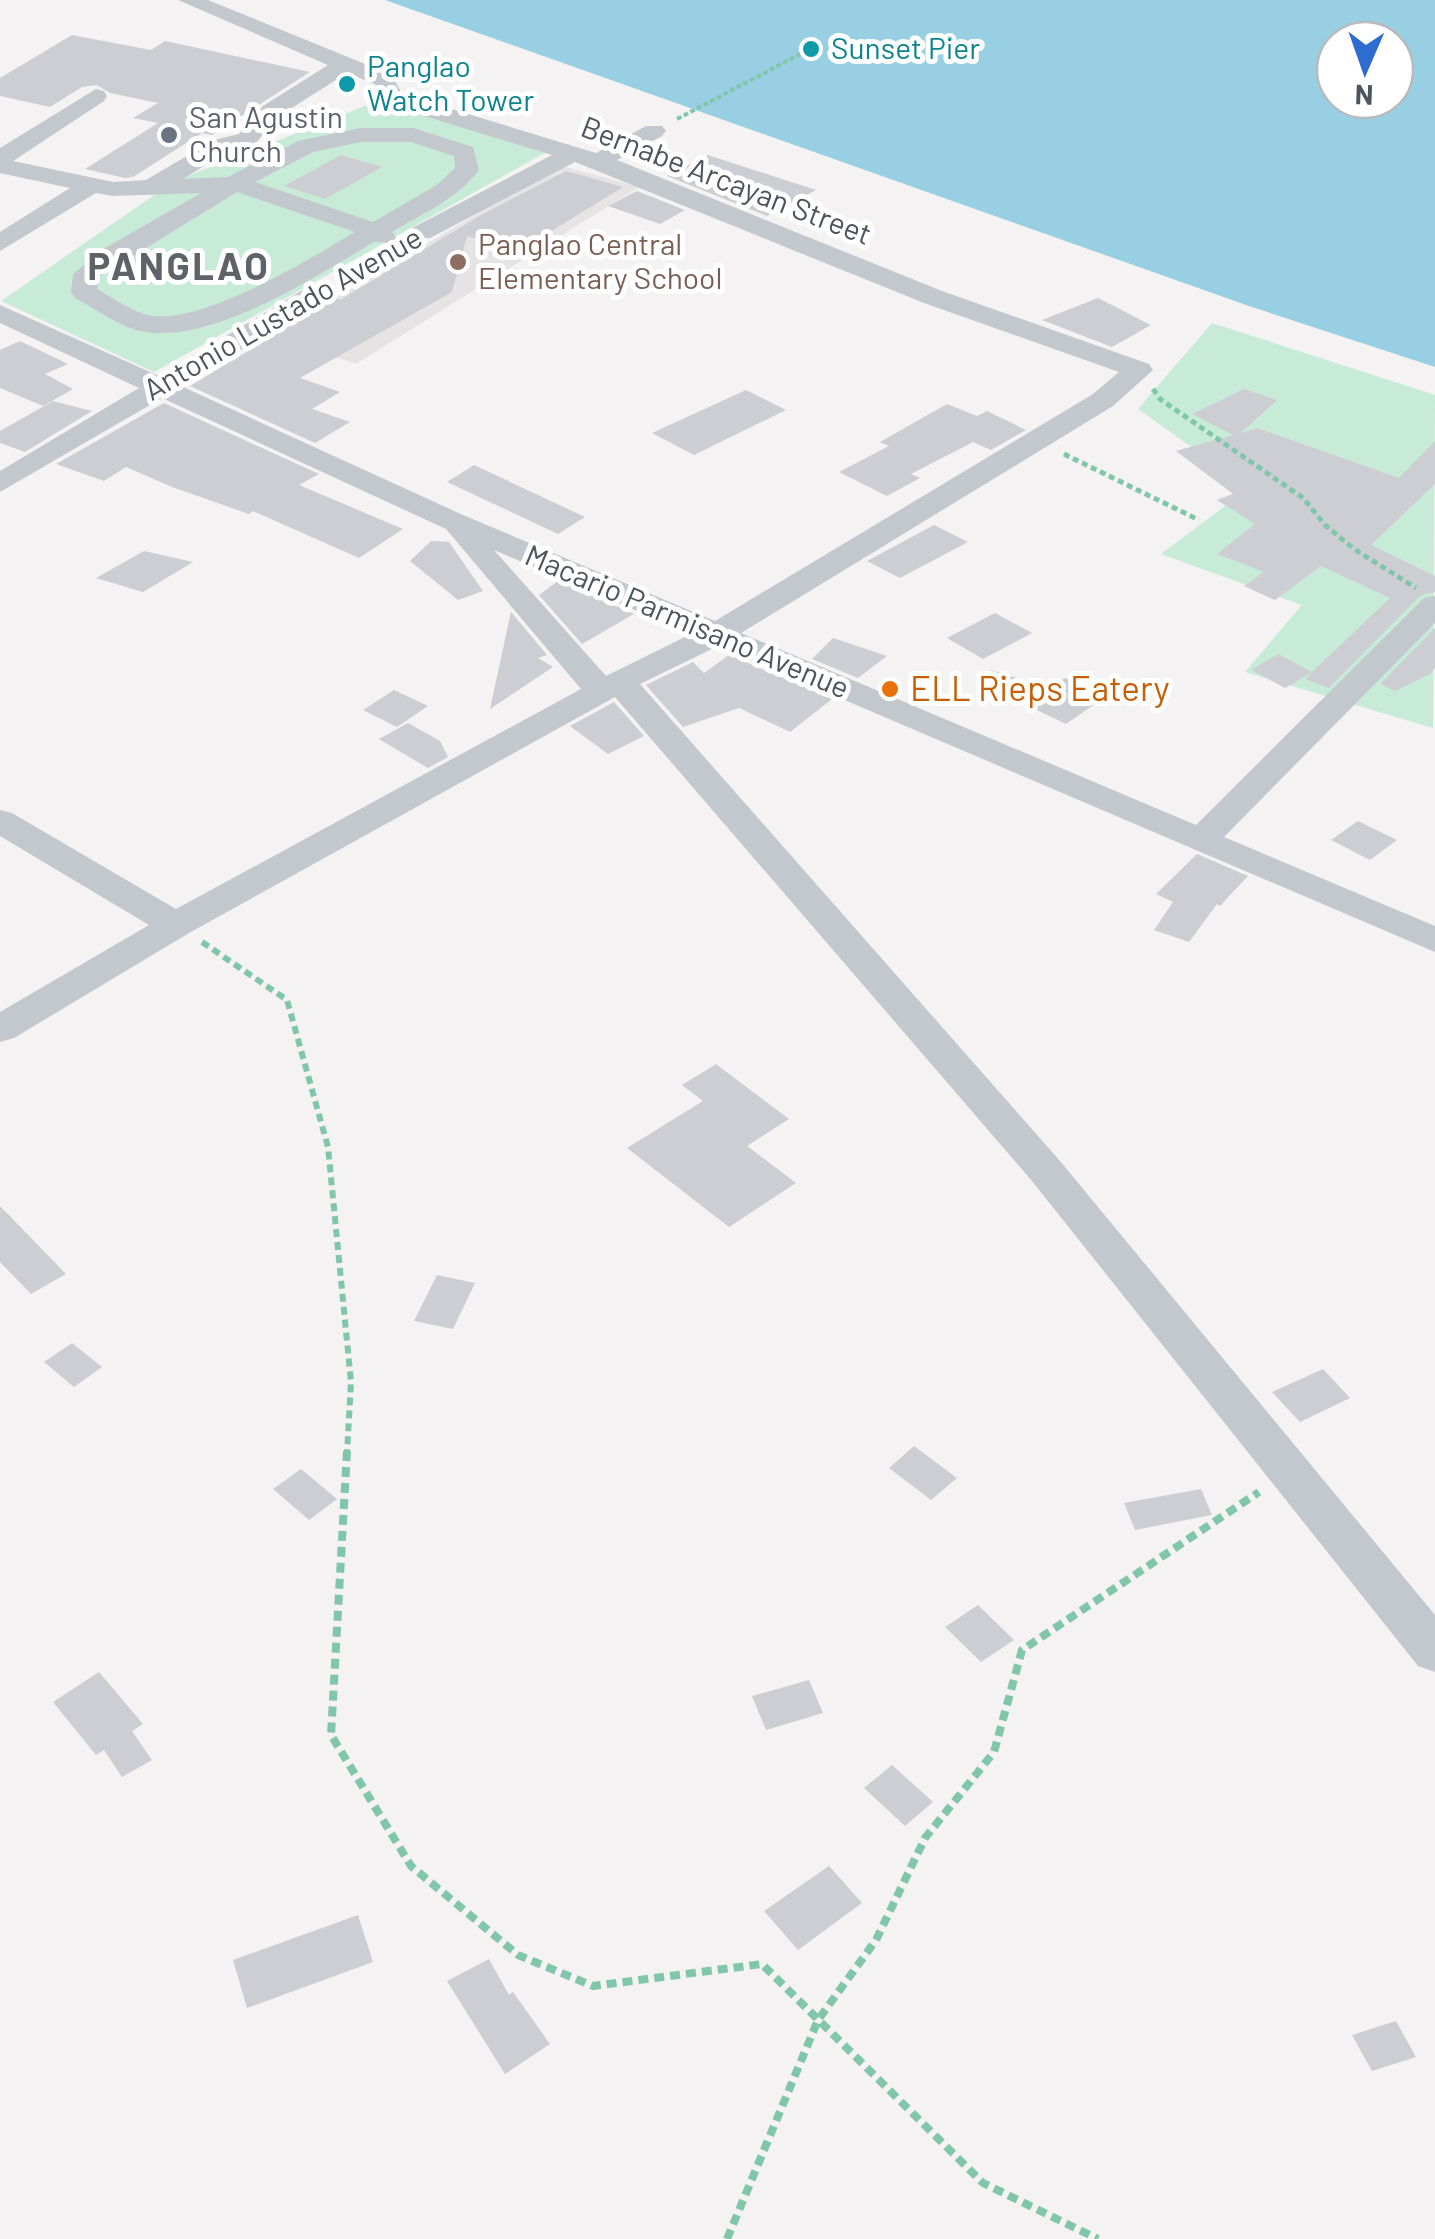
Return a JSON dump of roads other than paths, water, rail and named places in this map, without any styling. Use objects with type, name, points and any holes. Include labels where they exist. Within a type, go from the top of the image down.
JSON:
[{"type":"street","name":"Bernabe Arcayan Street","points":[[189,0],[384,80],[393,100],[598,161],[933,297],[1138,370],[1103,400],[716,635]]},
{"type":"street","points":[[150,188],[222,146],[247,139],[271,112],[345,64]]},
{"type":"street","points":[[0,162],[96,96]]},
{"type":"street","points":[[598,161],[654,131]]},
{"type":"street","points":[[360,135],[413,135],[465,152],[468,170],[446,190],[234,308],[188,324],[148,324],[84,292],[86,274],[114,252],[238,184],[306,146],[360,135]]},
{"type":"street","name":"Antonio Lustado Avenue","points":[[0,483],[396,246],[571,154]]},
{"type":"street","points":[[0,162],[112,190],[238,184],[372,230],[396,246]]},
{"type":"street","points":[[0,243],[91,185]]},
{"type":"street","name":"Macario Parmisano Avenue","points":[[0,314],[452,521],[1435,940]]},
{"type":"street","points":[[452,521],[610,687],[1046,1171],[1435,1651]]},
{"type":"street","points":[[1200,842],[1427,598]]},
{"type":"street","points":[[0,1030],[176,924],[610,687],[716,635]]},
{"type":"street","points":[[0,821],[176,924]]},
{"type":"water","points":[[385,0],[1435,0],[1435,367],[1249,306]]},
{"type":"place","name":"Sunset Pier","points":[[811,49]]},
{"type":"place","name":"Panglao Watch Tower","points":[[347,84]]},
{"type":"place","name":"San Agustin Church","points":[[169,135]]},
{"type":"place","name":"Panglao Central Elementary School","points":[[458,262]]},
{"type":"place","name":"ELL Rieps Eatery","points":[[890,689]]},
{"type":"district","name":"PANGLAO","points":[[179,267]]}]
